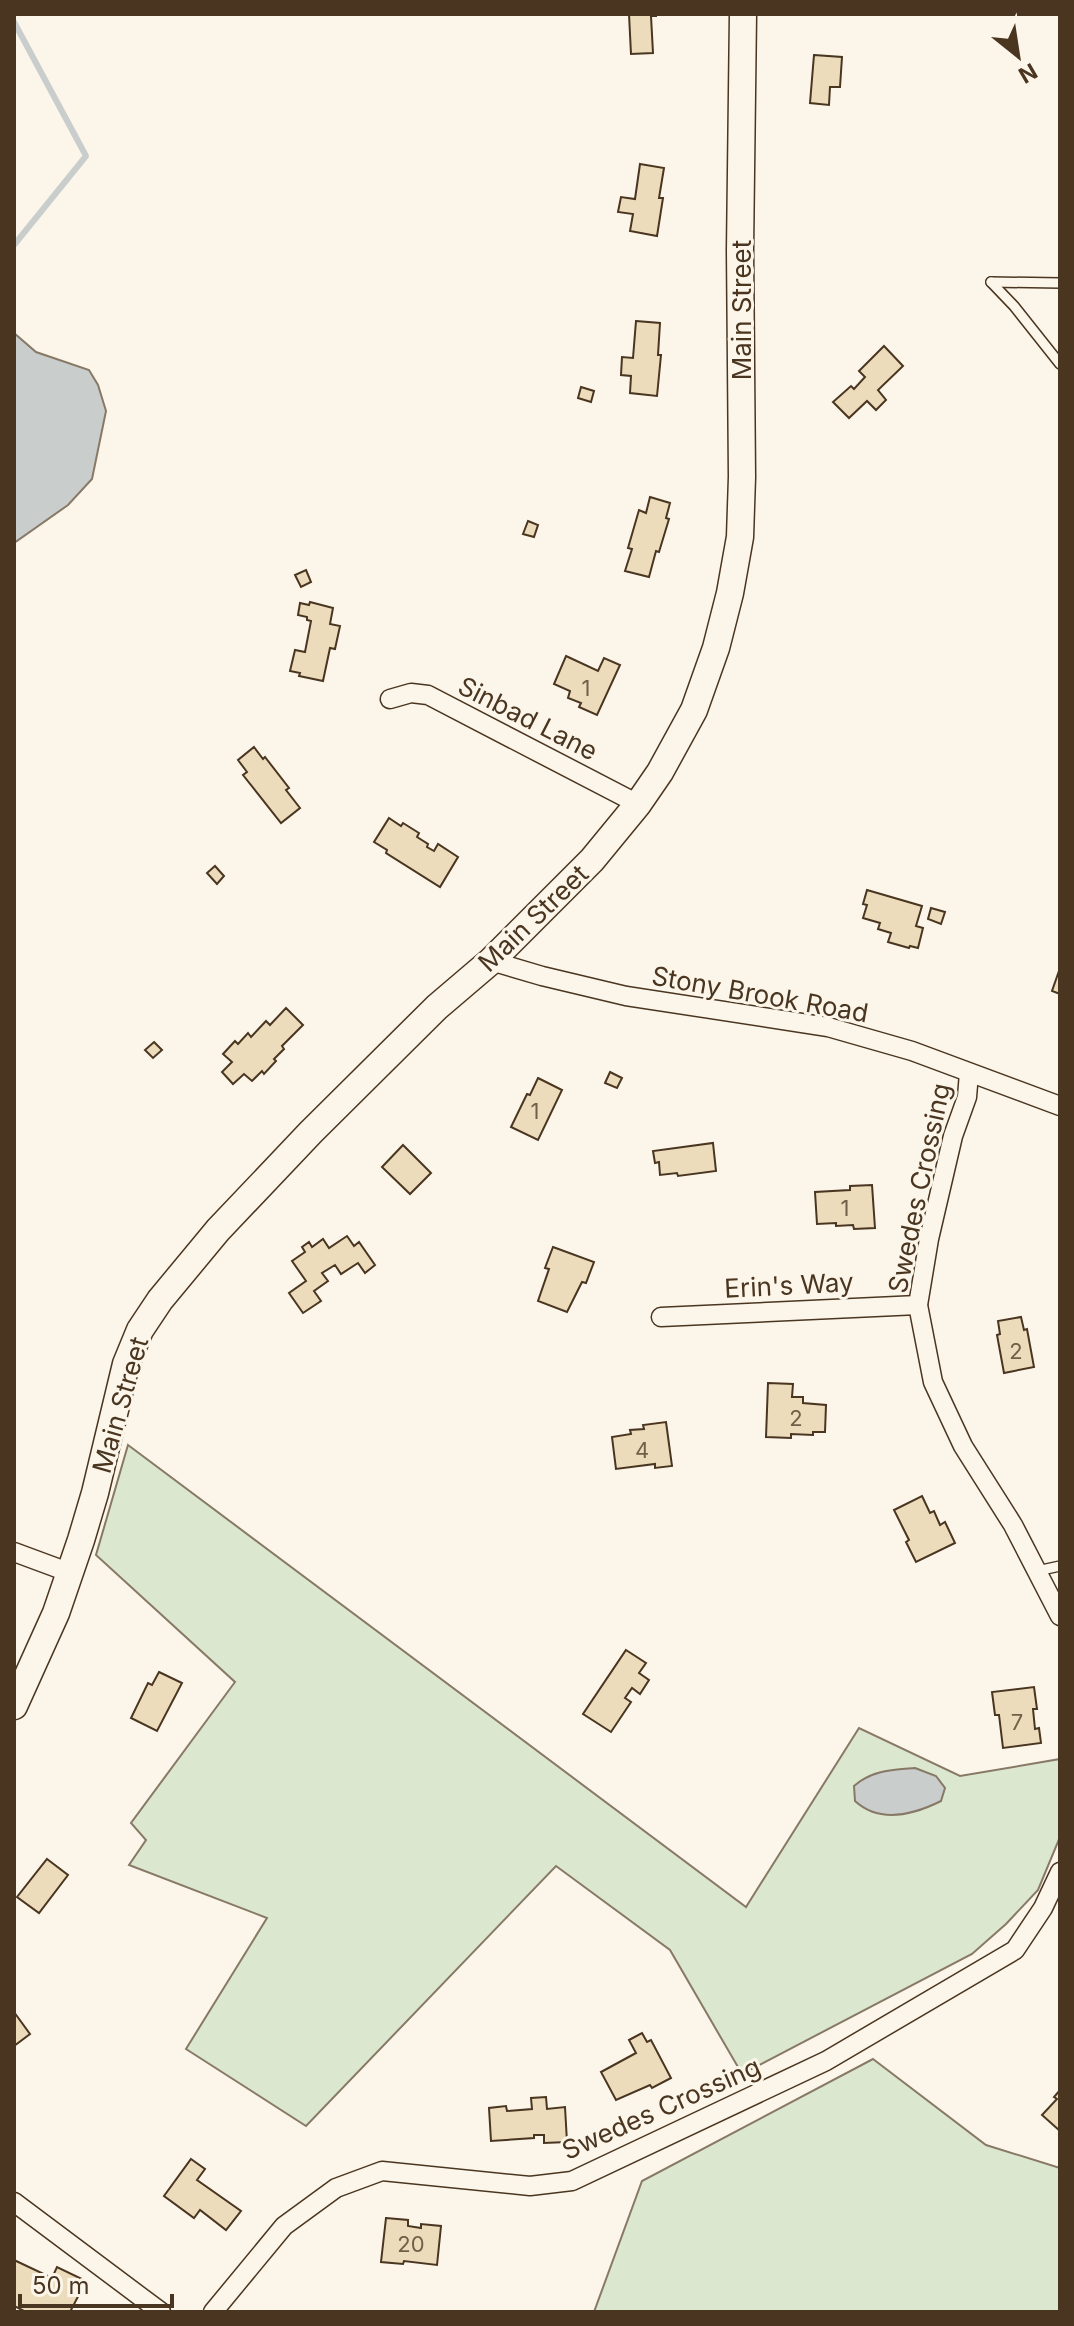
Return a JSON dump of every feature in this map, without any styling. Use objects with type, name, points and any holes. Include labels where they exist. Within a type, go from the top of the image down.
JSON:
[{"type":"main road","name":"Main Street","points":[[14,1706],[56,1613],[95,1493],[126,1364],[140,1330],[160,1300],[218,1230],[311,1132],[592,860],[660,772],[694,710],[716,648],[740,537],[743,14]]},
{"type":"street","name":"Sinbad Lane","points":[[390,699],[411,693],[428,695],[638,804]]},
{"type":"street","name":"Stony Brook Road","points":[[491,961],[626,996],[828,1027],[912,1051],[1060,1106]]},
{"type":"street","name":"Swedes Crossing","points":[[969,1073],[967,1097],[953,1136],[929,1239],[918,1305],[933,1382],[963,1446],[1013,1525],[1060,1616]]},
{"type":"street","name":"Erin's Way","points":[[661,1317],[918,1305]]},
{"type":"street","points":[[14,1552],[68,1572]]},
{"type":"street","name":"Swedes Crossing","points":[[213,2312],[284,2226],[336,2188],[382,2171],[530,2186],[572,2181],[826,2061],[1015,1950],[1043,1908],[1060,1872]]},
{"type":"street","points":[[14,2202],[161,2312]]},
{"type":"lane","points":[[1060,283],[991,282],[1060,364]]},
{"type":"lane","points":[[1037,1571],[1060,1566]]},
{"type":"green space","points":[[128,1445],[746,1907],[859,1728],[960,1776],[1060,1759],[1060,1837],[1038,1890],[972,1954],[742,2074],[670,1950],[556,1866],[306,2126],[186,2049],[267,1918],[129,1865],[146,1840],[131,1823],[235,1682],[96,1555]]},
{"type":"green space","points":[[873,2059],[986,2145],[1060,2168],[1060,2312],[594,2312],[642,2181]]},
{"type":"shaded area","points":[[14,333],[36,352],[89,370],[98,385],[106,411],[92,479],[68,505],[14,543]]},
{"type":"shaded area","points":[[915,1768],[936,1776],[945,1788],[941,1801],[908,1813],[886,1815],[875,1813],[855,1801],[854,1786],[868,1777]]},
{"type":"building","points":[[629,14],[656,14],[651,16],[653,53],[631,54]]},
{"type":"building","points":[[814,55],[842,57],[840,87],[830,87],[829,105],[810,103]]},
{"type":"building","points":[[640,164],[664,168],[657,236],[630,231],[633,214],[618,212],[621,197],[635,199]]},
{"type":"building","points":[[636,321],[660,323],[657,396],[630,393],[631,376],[621,375],[622,357],[633,358]]},
{"type":"building","points":[[884,346],[903,366],[878,390],[886,400],[876,410],[867,401],[849,418],[833,402],[851,386],[854,389],[865,377],[859,371]]},
{"type":"building","points":[[581,387],[594,391],[591,402],[578,398]]},
{"type":"building","points":[[650,497],[670,503],[666,518],[669,519],[649,577],[625,571],[639,510],[646,513]]},
{"type":"building","points":[[528,521],[538,525],[534,537],[523,534]]},
{"type":"building","points":[[306,570],[311,582],[301,587],[295,575]]},
{"type":"building","points":[[310,602],[333,608],[330,624],[340,626],[335,649],[330,648],[323,681],[290,671],[295,650],[305,652],[311,621],[298,615],[300,603],[309,605]]},
{"type":"building","points":[[566,656],[598,671],[604,658],[620,665],[597,715],[579,707],[581,703],[568,698],[570,691],[554,684]]},
{"type":"building","points":[[254,747],[289,788],[286,790],[300,808],[281,823],[243,775],[247,772],[238,760]]},
{"type":"building","points":[[389,818],[419,833],[417,837],[434,851],[438,844],[458,857],[440,887],[374,842]]},
{"type":"building","points":[[215,866],[224,876],[217,884],[207,873]]},
{"type":"building","points":[[867,890],[922,906],[916,926],[923,928],[918,948],[888,942],[891,933],[878,929],[880,923],[863,918]]},
{"type":"building","points":[[931,908],[945,912],[941,924],[928,919]]},
{"type":"building","points":[[1060,968],[1060,994],[1052,991]]},
{"type":"building","points":[[286,1008],[303,1025],[282,1046],[284,1049],[264,1074],[262,1071],[252,1081],[244,1074],[233,1084],[222,1072],[232,1062],[223,1054],[248,1033],[251,1037],[266,1021],[270,1025]]},
{"type":"building","points":[[154,1042],[162,1050],[153,1058],[145,1050]]},
{"type":"building","points":[[610,1072],[622,1078],[617,1088],[605,1083]]},
{"type":"building","points":[[538,1078],[562,1090],[538,1140],[511,1127]]},
{"type":"building","points":[[713,1143],[716,1171],[660,1175],[659,1162],[655,1163],[653,1151]]},
{"type":"building","points":[[403,1145],[431,1173],[410,1194],[382,1167]]},
{"type":"building","points":[[872,1185],[875,1228],[854,1229],[853,1225],[817,1224],[815,1192]]},
{"type":"building","points":[[347,1236],[354,1246],[359,1242],[375,1265],[365,1273],[358,1263],[341,1274],[335,1265],[322,1273],[328,1281],[314,1291],[321,1301],[303,1313],[289,1293],[306,1281],[292,1261],[305,1252],[302,1247],[309,1242],[312,1247],[323,1239],[329,1248]]},
{"type":"building","points":[[553,1247],[594,1262],[586,1283],[582,1282],[567,1312],[538,1301]]},
{"type":"building","points":[[1021,1317],[1024,1330],[1027,1329],[1034,1367],[1004,1373],[997,1335],[1000,1334],[998,1321]]},
{"type":"building","points":[[768,1383],[793,1384],[792,1397],[803,1397],[803,1403],[826,1405],[825,1432],[791,1434],[791,1438],[766,1437]]},
{"type":"building","points":[[666,1422],[672,1466],[655,1468],[655,1464],[616,1469],[612,1437],[631,1434],[630,1430],[644,1429],[643,1425]]},
{"type":"building","points":[[922,1496],[940,1525],[945,1522],[955,1543],[916,1562],[894,1510]]},
{"type":"building","points":[[626,1650],[646,1663],[639,1673],[649,1680],[640,1694],[632,1688],[625,1698],[631,1702],[611,1732],[583,1714]]},
{"type":"building","points":[[159,1672],[182,1683],[157,1731],[131,1718],[148,1683],[152,1685]]},
{"type":"building","points":[[1034,1687],[1037,1709],[1033,1709],[1035,1729],[1039,1728],[1041,1743],[1003,1748],[999,1715],[995,1715],[992,1692]]},
{"type":"building","points":[[47,1859],[68,1875],[39,1913],[17,1897]]},
{"type":"building","points":[[14,2012],[30,2034],[14,2046]]},
{"type":"building","points":[[642,2033],[647,2042],[651,2040],[671,2078],[616,2100],[601,2072],[636,2053],[629,2040]]},
{"type":"building","points":[[1060,2090],[1060,2131],[1042,2115],[1057,2099],[1054,2097]]},
{"type":"building","points":[[546,2097],[547,2109],[565,2107],[567,2142],[544,2143],[544,2135],[491,2141],[489,2108],[506,2106],[507,2111],[532,2109],[531,2098]]},
{"type":"building","points":[[191,2159],[205,2169],[197,2180],[241,2211],[226,2230],[200,2210],[194,2218],[164,2196]]},
{"type":"building","points":[[386,2218],[408,2220],[408,2226],[421,2228],[421,2224],[441,2226],[437,2265],[381,2262]]},
{"type":"building","points":[[14,2260],[52,2278],[57,2267],[86,2281],[70,2312],[26,2312],[14,2306]]},
{"type":"waterway","points":[[14,22],[86,156],[14,245]]}]
